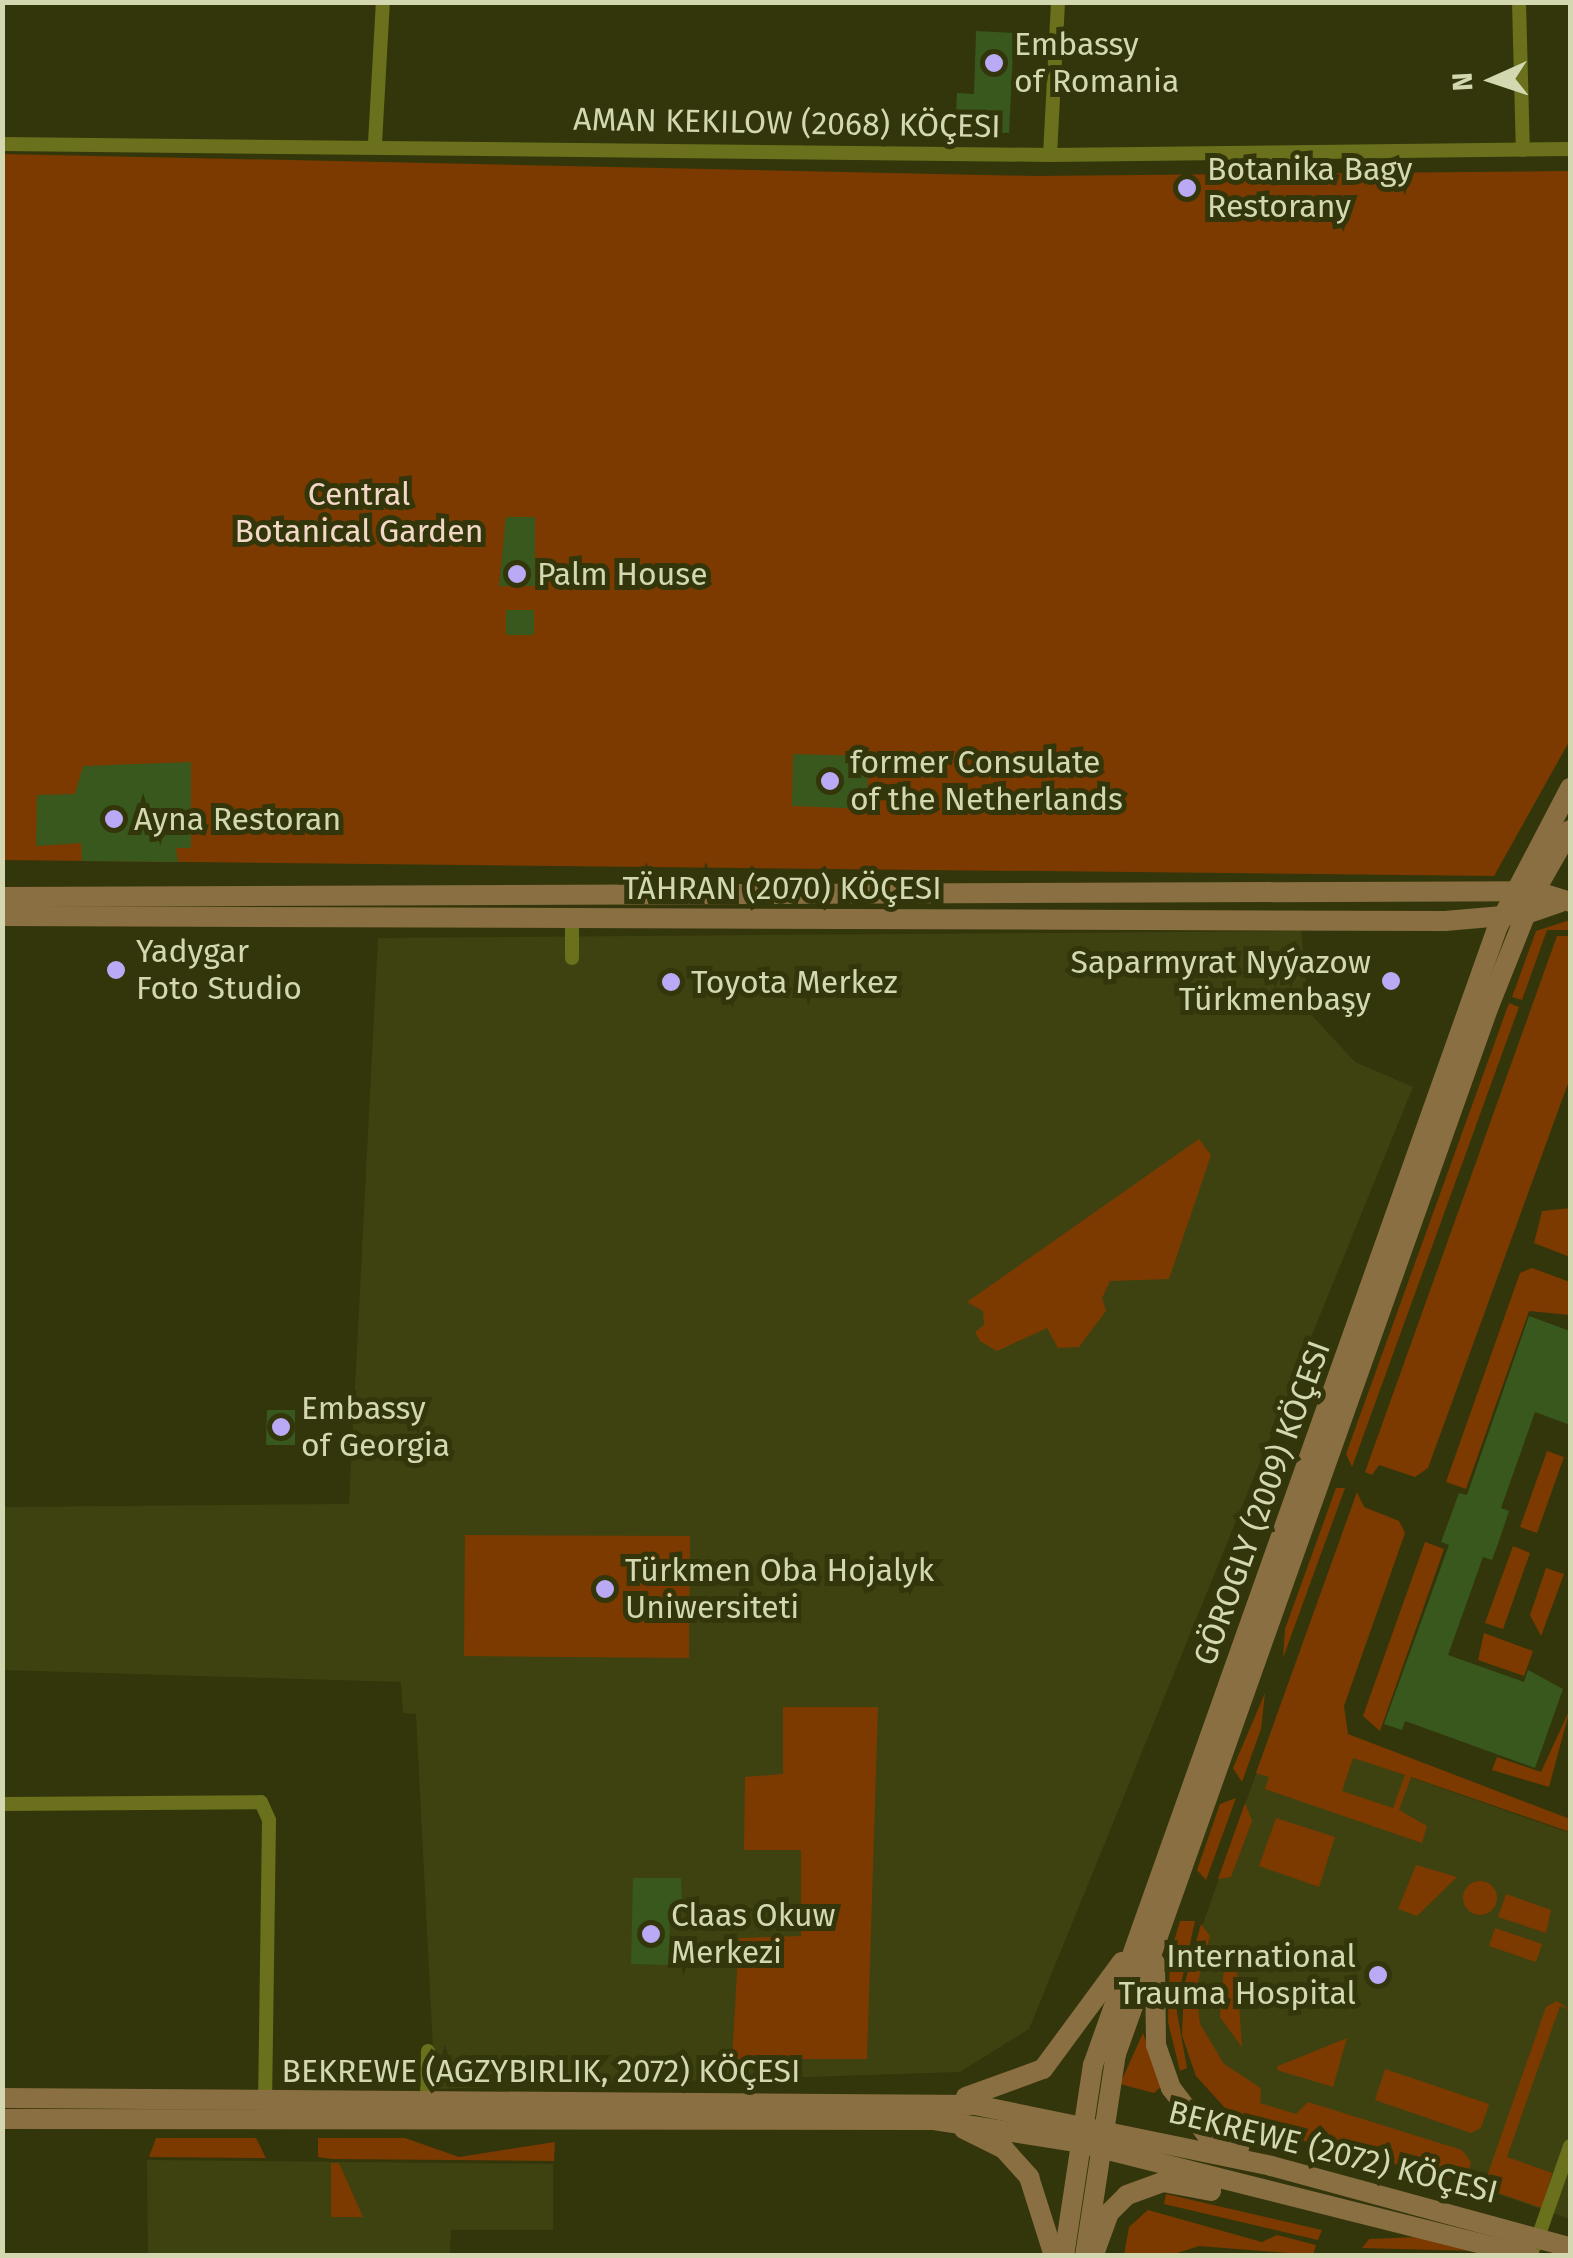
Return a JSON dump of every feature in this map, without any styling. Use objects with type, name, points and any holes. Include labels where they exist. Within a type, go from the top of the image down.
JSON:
[{"type":"main road","name":"GÖROGLY (2009) KÖÇESI","points":[[1064,2256],[1088,2134],[1147,1942],[1502,914],[1570,788]]},
{"type":"main road","name":"GÖROGLY (2009) KÖÇESI","points":[[1147,1942],[1526,914],[1570,830]]},
{"type":"main road","name":"TÄHRAN (2070) KÖÇESI","points":[[2,897],[1535,891],[1565,902]]},
{"type":"main road","name":"TÄHRAN (2070) KÖÇESI","points":[[2,916],[1445,921],[1526,914],[1565,902]]},
{"type":"main road","points":[[934,2111],[995,2092],[1043,2069],[1147,1942]]},
{"type":"main road","points":[[1147,1942],[1156,2045],[1171,2088],[1206,2134],[1271,2166]]},
{"type":"main road","name":"BEKREWE (AGZYBIRLIK, 2072) KÖÇESI","points":[[4,2102],[266,2110],[934,2111]]},
{"type":"main road","name":"BEKREWE (AGZYBIRLIK, 2072) KÖÇESI","points":[[266,2110],[427,2102],[934,2111],[1088,2134]]},
{"type":"main road","points":[[934,2111],[1014,2158],[1038,2192],[1054,2256]]},
{"type":"main road","name":"GÖROGLY (2009) KÖÇESI","points":[[1085,2256],[1088,2134]]},
{"type":"main road","name":"BEKREWE (2072) KÖÇESI","points":[[1088,2134],[1271,2166],[1533,2249]]},
{"type":"main road","name":"BEKREWE (2072) KÖÇESI","points":[[1088,2134],[1260,2190],[1533,2249],[1570,2247]]},
{"type":"main road","points":[[1094,2256],[1110,2213],[1145,2186],[1260,2190]]},
{"type":"street","points":[[376,143],[383,2]]},
{"type":"street","points":[[1050,155],[1058,2]]},
{"type":"street","points":[[1518,2],[1523,150]]},
{"type":"street","name":"AMAN KEKILOW (2068) KÖÇESI","points":[[2,144],[376,143],[1050,155],[1570,149]]},
{"type":"street","points":[[572,917],[572,958]]},
{"type":"street","points":[[2,1804],[261,1802],[269,1820],[266,2110]]},
{"type":"street","points":[[427,2102],[428,2051]]},
{"type":"street","points":[[1533,2249],[1570,2146]]},
{"type":"shaded area","name":"Türkmen Oba Hojalyk Uniwersiteti","points":[[1301,931],[1309,1012],[1355,1062],[1413,1087],[1029,2029],[960,2072],[435,2089],[416,1714],[403,1713],[401,1682],[3,1670],[3,1507],[349,1504],[378,938]]},
{"type":"shaded area","name":"International Trauma Hospital","points":[[1272,1729],[1570,1833],[1570,2219],[1428,2170],[1253,2126],[1196,2076],[1182,2035],[1189,1963]]},
{"type":"shaded area","points":[[147,2160],[553,2164],[553,2230],[451,2230],[450,2255],[148,2255]]},
{"type":"green space","name":"Central Botanical Garden","points":[[3,154],[1035,176],[1570,171],[1570,740],[1494,876],[3,860]]},
{"type":"green space","points":[[1570,920],[1570,930],[1547,930],[1522,1000],[1512,997],[1536,931]]},
{"type":"green space","points":[[1557,936],[1570,936],[1570,1078],[1428,1468],[1415,1477],[1379,1465],[1372,1475],[1365,1472]]},
{"type":"green space","points":[[1509,1003],[1519,1007],[1352,1467],[1346,1454]]},
{"type":"green space","points":[[1199,1139],[1211,1155],[1169,1279],[1110,1281],[1102,1298],[1106,1311],[1079,1347],[1058,1348],[1047,1328],[997,1351],[980,1341],[975,1332],[984,1325],[983,1311],[967,1302]]},
{"type":"green space","points":[[1570,1208],[1570,1257],[1534,1243],[1542,1211]]},
{"type":"green space","points":[[1532,1268],[1570,1282],[1570,1315],[1529,1311],[1466,1489],[1446,1482],[1520,1273]]},
{"type":"green space","points":[[1547,1451],[1564,1457],[1537,1533],[1520,1527]]},
{"type":"green space","points":[[1336,1488],[1345,1488],[1283,1658],[1285,1629]]},
{"type":"green space","points":[[1357,1492],[1364,1507],[1399,1521],[1405,1533],[1344,1706],[1348,1734],[1570,1819],[1570,1832],[1411,1777],[1399,1810],[1427,1826],[1422,1843],[1265,1789],[1269,1777],[1256,1773]],"holes":[[[1353,1758],[1405,1775],[1393,1808],[1342,1791]]]},
{"type":"green space","points":[[465,1535],[690,1536],[689,1658],[464,1656]]},
{"type":"green space","points":[[1425,1542],[1444,1549],[1380,1731],[1363,1716]]},
{"type":"green space","points":[[1513,1546],[1530,1553],[1503,1629],[1485,1623]]},
{"type":"green space","points":[[1546,1568],[1564,1574],[1541,1636],[1530,1615]]},
{"type":"green space","points":[[1484,1633],[1533,1651],[1524,1676],[1478,1660]]},
{"type":"green space","points":[[1265,1693],[1261,1729],[1242,1782],[1233,1768]]},
{"type":"green space","points":[[783,1707],[878,1707],[867,2059],[732,2059],[739,1938],[801,1936],[801,1850],[744,1850],[745,1777],[783,1774]]},
{"type":"green space","points":[[1570,1709],[1549,1787],[1492,1770],[1497,1757],[1541,1772]]},
{"type":"green space","points":[[1236,1798],[1206,1880],[1197,1870],[1220,1804]]},
{"type":"green space","points":[[1245,1803],[1252,1821],[1231,1877],[1218,1879]]},
{"type":"green space","points":[[1276,1818],[1335,1837],[1319,1887],[1259,1866]]},
{"type":"green space","points":[[1416,1865],[1457,1877],[1417,1916],[1398,1909]]},
{"type":"green space","points":[[1480,1881],[1492,1886],[1497,1898],[1492,1910],[1480,1915],[1468,1910],[1463,1898],[1468,1886]]},
{"type":"green space","points":[[1506,1894],[1551,1910],[1546,1933],[1498,1917]]},
{"type":"green space","points":[[1180,1921],[1195,1921],[1176,2007],[1187,2068],[1180,2071],[1168,2022],[1170,1955]]},
{"type":"green space","points":[[1201,1924],[1210,1936],[1196,1989],[1200,2024],[1224,2064],[1261,2088],[1260,2103],[1296,2114],[1308,2102],[1462,2150],[1471,2162],[1466,2182],[1273,2133],[1226,2109],[1196,2076],[1182,2035],[1184,1986]]},
{"type":"green space","points":[[1495,1928],[1542,1944],[1536,1962],[1489,1946]]},
{"type":"green space","points":[[1224,1968],[1237,1973],[1242,2047],[1220,2017]]},
{"type":"green space","points":[[1557,2001],[1570,2010],[1560,2006],[1507,2157],[1552,2173],[1542,2208],[1483,2188],[1546,2007]]},
{"type":"green space","points":[[1143,2033],[1162,2086],[1154,2093],[1120,2084]]},
{"type":"green space","points":[[1347,2038],[1333,2087],[1277,2070],[1278,2066]]},
{"type":"green space","points":[[1385,2069],[1489,2104],[1481,2128],[1471,2133],[1375,2100]]},
{"type":"green space","points":[[156,2138],[256,2138],[266,2158],[149,2157]]},
{"type":"green space","points":[[318,2138],[405,2138],[459,2157],[555,2142],[554,2161],[332,2159],[318,2157]]},
{"type":"green space","points":[[331,2163],[339,2163],[363,2217],[331,2217]]},
{"type":"green space","points":[[1166,2194],[1322,2230],[1318,2240],[1164,2204]]},
{"type":"green space","points":[[1148,2210],[1262,2242],[1277,2235],[1316,2245],[1313,2255],[1199,2246],[1171,2255],[1124,2255],[1129,2227]]},
{"type":"green space","points":[[1420,2237],[1478,2251],[1362,2248],[1369,2239]]},
{"type":"building","name":"Embassy of Romania","points":[[976,31],[1014,33],[1009,133],[955,131],[957,93],[974,94]]},
{"type":"building","name":"Palm House","points":[[506,517],[535,517],[535,586],[499,586]]},
{"type":"building","points":[[506,610],[534,610],[534,635],[506,635]]},
{"type":"building","name":"former Consulate of the Netherlands","points":[[793,754],[868,756],[867,809],[792,806]]},
{"type":"building","name":"Ayna Restoran","points":[[191,762],[191,848],[176,848],[178,862],[82,861],[81,843],[36,846],[37,795],[75,794],[83,766]]},
{"type":"building","points":[[1529,1316],[1570,1331],[1570,1425],[1535,1412],[1501,1508],[1509,1511],[1499,1541],[1492,1560],[1483,1557],[1448,1655],[1524,1682],[1528,1670],[1563,1689],[1535,1768],[1405,1721],[1402,1730],[1384,1724],[1449,1545],[1441,1542],[1459,1493],[1467,1495]]},
{"type":"building","name":"Embassy of Georgia","points":[[267,1410],[295,1410],[295,1445],[266,1445]]},
{"type":"building","name":"Claas Okuw Merkezi","points":[[633,1878],[681,1878],[682,1900],[670,1904],[669,1965],[631,1964]]},
{"type":"place","name":"Embassy of Romania","points":[[994,63]]},
{"type":"place","name":"Botanika Bagy Restorany","points":[[1187,188]]},
{"type":"place","name":"Palm House","points":[[517,574]]},
{"type":"place","name":"former Consulate of the Netherlands","points":[[830,781]]},
{"type":"place","name":"Ayna Restoran","points":[[114,819]]},
{"type":"place","name":"Yadygar Foto Studio","points":[[116,970]]},
{"type":"place","name":"Saparmyrat Nyýazow Türkmenbaşy","points":[[1391,981]]},
{"type":"place","name":"Toyota Merkez","points":[[671,982]]},
{"type":"place","name":"Embassy of Georgia","points":[[281,1427]]},
{"type":"place","name":"Türkmen Oba Hojalyk Uniwersiteti","points":[[605,1589]]},
{"type":"place","name":"Claas Okuw Merkezi","points":[[651,1934]]},
{"type":"place","name":"International Trauma Hospital","points":[[1378,1975]]}]
